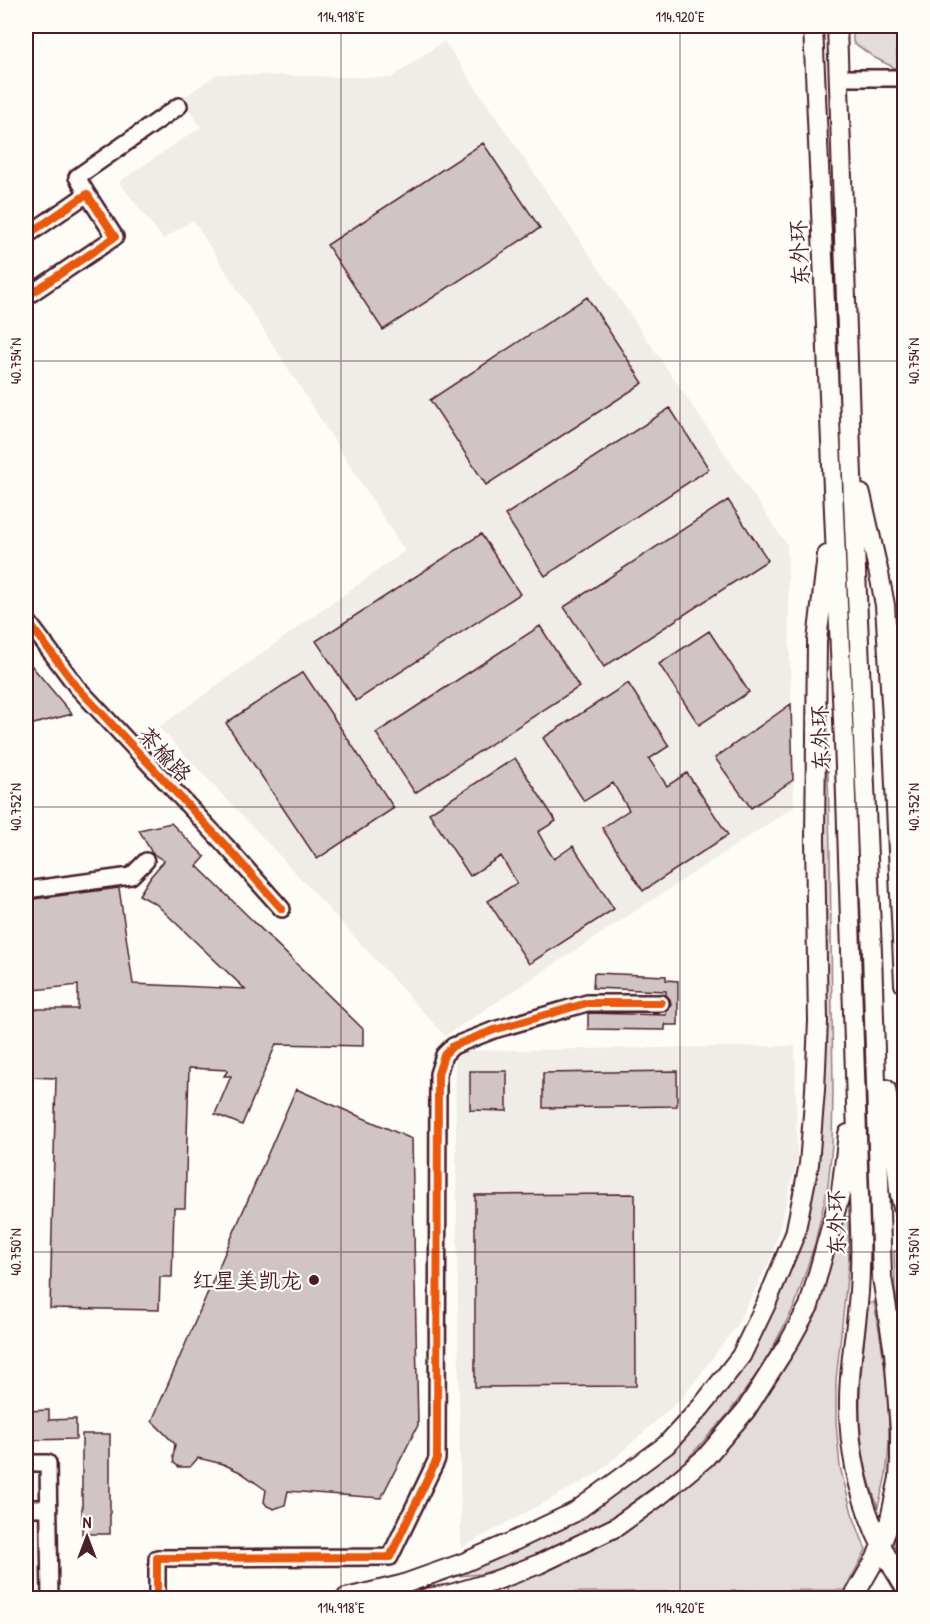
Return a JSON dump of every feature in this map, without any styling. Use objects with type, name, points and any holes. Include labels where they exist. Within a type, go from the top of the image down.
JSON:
[{"type":"main road","name":"东外环","points":[[837,26],[851,451]]},
{"type":"main road","name":"东外环","points":[[813,27],[846,778],[861,1252],[849,1398],[850,1434],[857,1477],[873,1529],[904,1586]]},
{"type":"main road","points":[[346,1599],[401,1586],[452,1567],[575,1512],[666,1445],[701,1407],[741,1356],[766,1304],[795,1234],[809,1164],[815,1090],[818,1022],[815,840],[817,641],[826,568],[832,451]]},
{"type":"main road","points":[[851,451],[885,605],[904,984]]},
{"type":"main road","points":[[851,451],[882,1276],[894,1353],[900,1431],[899,1478],[889,1524],[876,1558],[853,1599]]},
{"type":"main road","points":[[427,1599],[492,1582],[539,1564],[616,1527],[659,1496],[705,1458],[746,1410],[809,1306],[826,1246],[841,1191],[847,1145],[854,1025]]},
{"type":"main road","points":[[874,1025],[894,1136],[899,1190],[904,1212]]},
{"type":"street","points":[[839,78],[904,78]]},
{"type":"street","points":[[26,297],[115,237],[77,177],[179,106]]},
{"type":"street","points":[[26,236],[87,194]]},
{"type":"street","name":"茶榆路","points":[[26,619],[77,687],[282,909]]},
{"type":"street","points":[[26,890],[131,876],[146,861]]},
{"type":"street","points":[[157,1599],[157,1558],[390,1557],[437,1459],[438,1074],[444,1055],[453,1046],[494,1030],[587,1003],[661,1003]]},
{"type":"street","points":[[26,1462],[48,1463],[50,1599]]},
{"type":"street","points":[[26,1508],[49,1508]]},
{"type":"shaded area","points":[[853,26],[896,26],[897,69],[875,58],[853,42]]},
{"type":"shaded area","points":[[444,41],[787,545],[794,807],[445,1036],[159,727],[405,551],[193,220],[163,239],[119,182],[201,127],[182,99],[217,74],[391,78]]},
{"type":"shaded area","points":[[825,661],[830,852],[832,1144],[828,1186],[815,1243],[795,1305],[764,1364],[729,1413],[681,1466],[605,1523],[532,1559],[480,1574],[426,1579],[563,1525],[733,1376],[808,1214],[821,680]]},
{"type":"shaded area","points":[[795,1046],[797,1161],[772,1256],[735,1328],[683,1397],[598,1473],[461,1548],[455,1051]]},
{"type":"shaded area","points":[[898,1058],[904,1069],[904,1165]]},
{"type":"shaded area","points":[[841,1216],[848,1217],[849,1259],[836,1380],[836,1423],[840,1467],[852,1513],[866,1550],[845,1590],[505,1593],[506,1584],[556,1567],[605,1542],[653,1511],[807,1325],[827,1276]]},
{"type":"shaded area","points":[[904,1250],[904,1342],[895,1290],[894,1251]]},
{"type":"shaded area","points":[[874,1302],[884,1363],[889,1427],[885,1482],[878,1507],[865,1463],[860,1419],[868,1304]]},
{"type":"shaded area","points":[[904,1507],[904,1562],[894,1545]]},
{"type":"building","points":[[483,143],[540,228],[383,330],[327,245]]},
{"type":"building","points":[[587,297],[643,383],[486,485],[430,400]]},
{"type":"building","points":[[670,408],[709,469],[545,576],[505,515]]},
{"type":"building","points":[[728,500],[768,560],[604,667],[564,607]]},
{"type":"building","points":[[481,534],[520,594],[356,701],[316,641]]},
{"type":"building","points":[[540,626],[579,687],[415,793],[376,733]]},
{"type":"building","points":[[709,631],[749,692],[699,725],[659,664]]},
{"type":"building","points":[[26,659],[72,714],[26,726]]},
{"type":"building","points":[[303,672],[394,808],[317,859],[226,723]]},
{"type":"building","points":[[628,683],[669,746],[649,759],[667,786],[687,773],[728,835],[643,891],[602,828],[629,810],[613,783],[584,801],[543,738]]},
{"type":"building","points":[[791,704],[793,780],[751,808],[715,758]]},
{"type":"building","points":[[515,758],[556,821],[538,832],[548,850],[554,859],[573,846],[614,909],[529,964],[488,901],[517,883],[501,856],[470,876],[429,813]]},
{"type":"building","points":[[171,823],[205,857],[197,866],[363,1029],[363,1046],[276,1044],[242,1125],[215,1114],[231,1076],[224,1076],[228,1070],[189,1068],[185,1208],[174,1208],[172,1277],[160,1277],[159,1310],[50,1308],[56,1078],[26,1077],[26,1009],[78,1009],[78,985],[26,991],[26,900],[119,888],[133,984],[245,989],[156,904],[139,895],[164,861],[152,853],[139,830]]},
{"type":"building","points":[[594,973],[666,976],[666,980],[678,981],[678,1025],[665,1025],[665,1030],[588,1029],[588,1013],[666,1015],[671,1004],[666,991],[593,988]]},
{"type":"building","points":[[470,1071],[507,1071],[507,1111],[470,1110]]},
{"type":"building","points":[[677,1071],[677,1106],[543,1108],[543,1073]]},
{"type":"building","name":"红星美凯龙","points":[[296,1089],[412,1139],[418,1425],[381,1498],[288,1491],[285,1505],[274,1509],[264,1502],[266,1490],[240,1472],[223,1464],[198,1458],[190,1467],[179,1467],[174,1463],[175,1444],[152,1421]]},
{"type":"building","points":[[635,1194],[636,1386],[475,1387],[475,1195]]},
{"type":"building","points":[[49,1410],[49,1420],[76,1419],[76,1439],[26,1440],[26,1411]]},
{"type":"building","points":[[82,1434],[110,1434],[110,1534],[82,1534]]},
{"type":"cycle path","points":[[26,236],[87,194],[115,237],[26,297]]},
{"type":"cycle path","points":[[26,619],[77,687],[282,909]]},
{"type":"cycle path","points":[[157,1598],[157,1558],[390,1557],[437,1459],[438,1074],[444,1055],[453,1046],[494,1030],[587,1003],[661,1003]]},
{"type":"place","name":"红星美凯龙","points":[[314,1280]]}]
